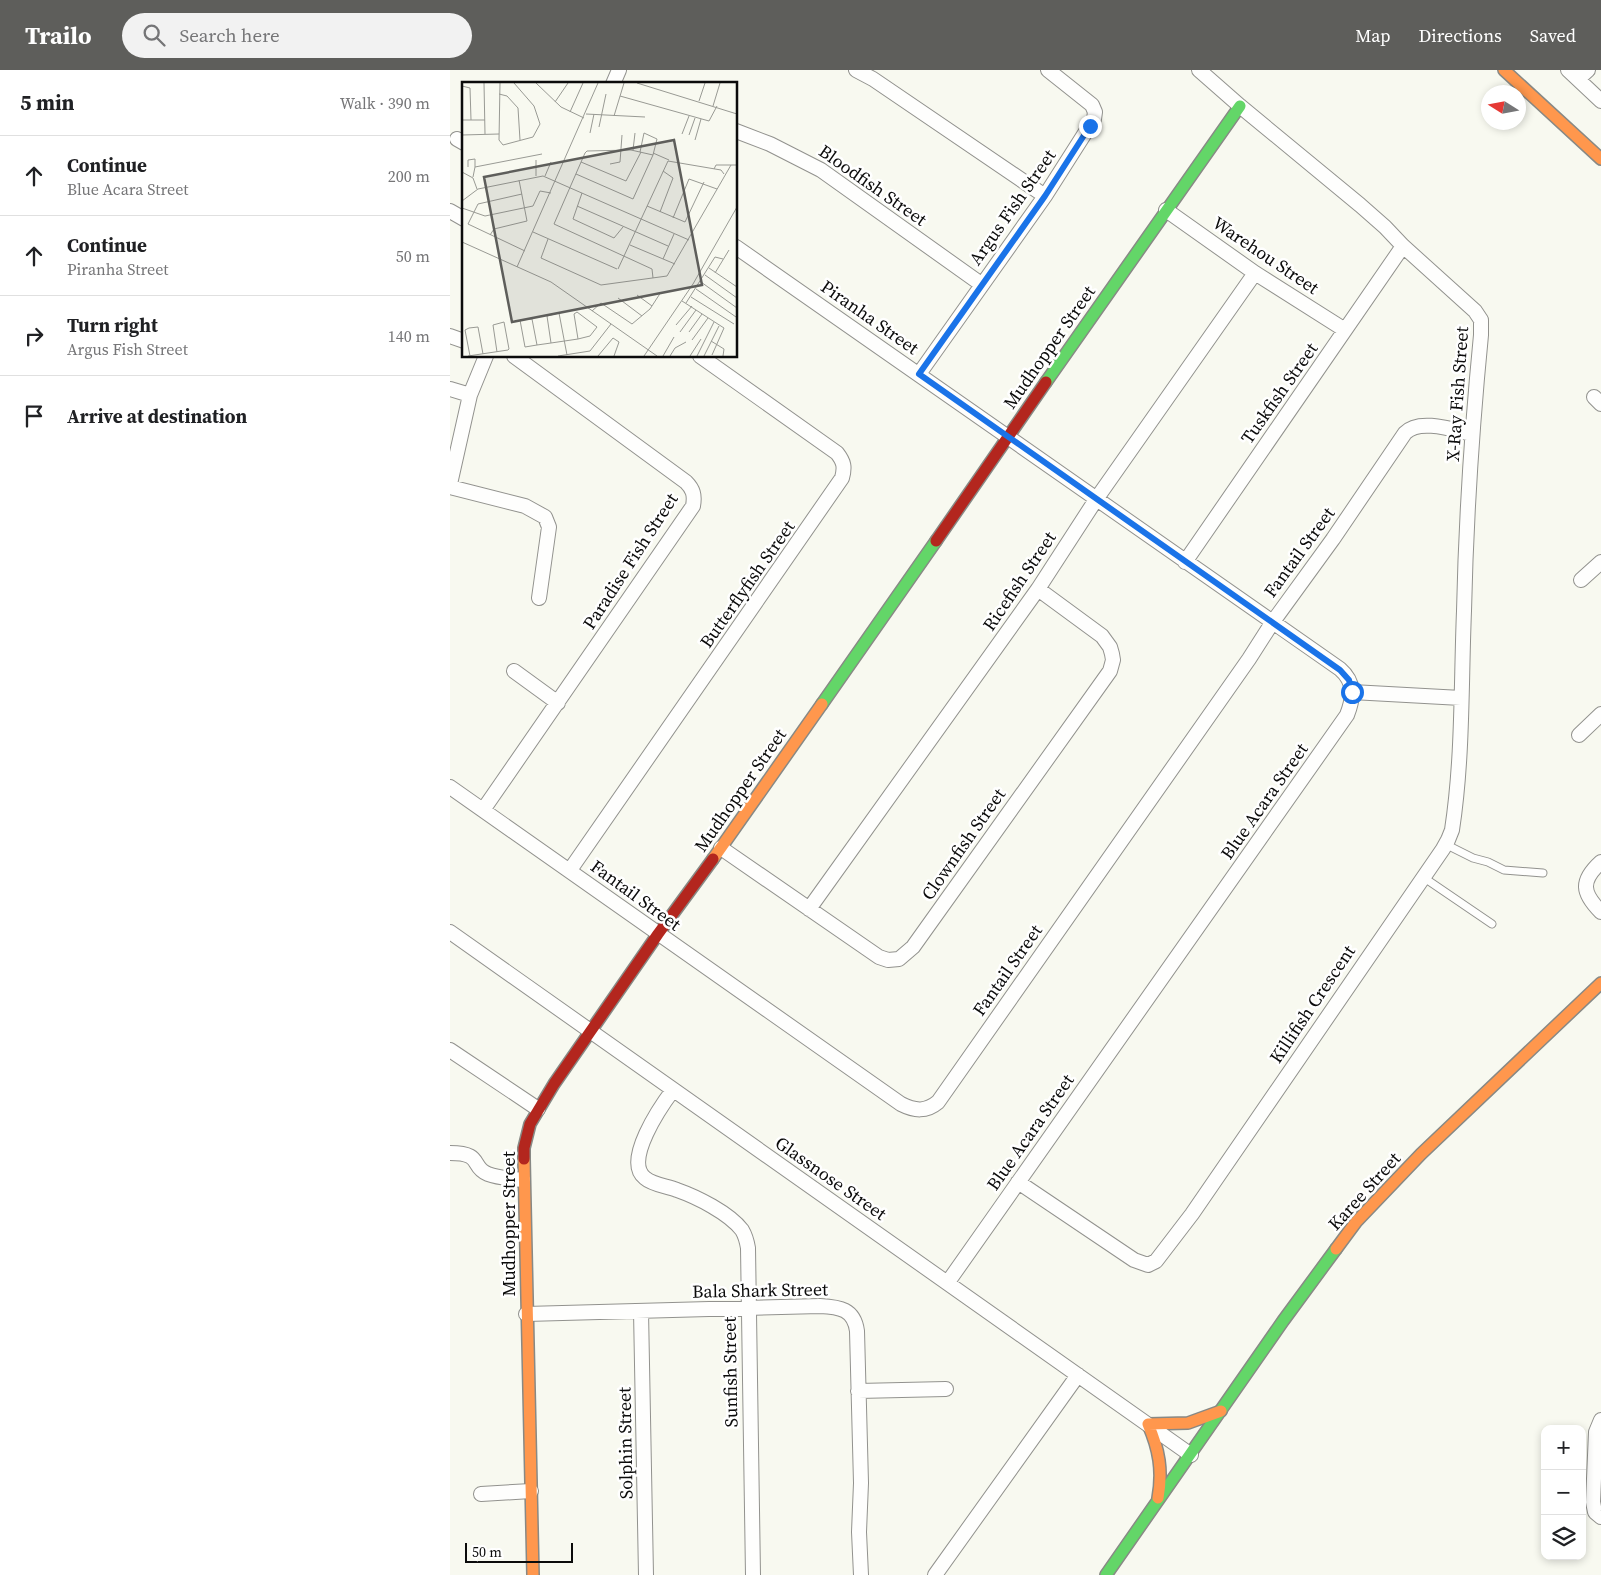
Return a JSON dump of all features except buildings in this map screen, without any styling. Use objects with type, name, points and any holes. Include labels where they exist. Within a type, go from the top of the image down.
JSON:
[{"type":"street","points":[[614,82],[619,70]]},
{"type":"street","points":[[856,70],[873,79],[1045,196]]},
{"type":"street","name":"Argus Fish Street","points":[[919,374],[1045,196],[1094,119],[1095,112],[1092,106],[1048,70]]},
{"type":"street","name":"X-Ray Fish Street","points":[[1199,70],[1385,227],[1403,246],[1475,311],[1481,320],[1482,335],[1472,434],[1461,698]]},
{"type":"street","points":[[1504,70],[1601,159]]},
{"type":"street","points":[[1578,73],[1601,102]]},
{"type":"street","name":"Mudhopper Street","points":[[533,1575],[523,1180],[526,1136],[538,1109],[658,934],[721,848],[1240,106]]},
{"type":"street","name":"Bloodfish Street","points":[[738,132],[770,144],[821,170],[981,284]]},
{"type":"street","name":"Warehou Street","points":[[1166,210],[1255,273],[1345,330]]},
{"type":"street","points":[[450,211],[462,217]]},
{"type":"street","name":"Tuskfish Street","points":[[1185,562],[1403,246]]},
{"type":"street","name":"Piranha Street","points":[[738,248],[1007,437]]},
{"type":"street","name":"Ricefish Street","points":[[809,909],[1038,589],[1096,498],[1255,273]]},
{"type":"street","points":[[450,336],[462,340]]},
{"type":"street","points":[[485,358],[470,395],[450,486],[525,506],[545,517],[549,527],[539,598]]},
{"type":"street","name":"Paradise Fish Street","points":[[483,810],[693,506],[694,492],[677,475],[517,358]]},
{"type":"street","name":"Butterflyfish Street","points":[[570,870],[842,478],[844,465],[842,459],[837,454],[703,358]]},
{"type":"street","points":[[450,389],[470,395]]},
{"type":"street","name":"Fantail Street","points":[[450,787],[901,1104],[916,1110],[931,1107],[942,1097],[1408,429],[1415,426],[1434,426],[1472,434]]},
{"type":"street","points":[[1007,437],[1344,673],[1350,683],[1352,692],[1461,698]]},
{"type":"street","points":[[1581,580],[1601,562]]},
{"type":"street","name":"Clownfish Street","points":[[721,848],[879,957],[892,960],[903,957],[913,947],[945,904],[1112,665],[1110,647],[1102,636],[1038,589]]},
{"type":"street","points":[[514,671],[558,703]]},
{"type":"street","name":"Blue Acara Street","points":[[948,1282],[1347,714],[1352,692]]},
{"type":"street","name":"Killifish Crescent","points":[[1018,1182],[1134,1260],[1148,1265],[1156,1261],[1192,1214],[1445,844],[1452,830],[1460,758],[1461,698]]},
{"type":"street","points":[[1579,735],[1601,714]]},
{"type":"street","points":[[1601,862],[1591,872],[1586,887],[1587,895],[1601,912]]},
{"type":"street","name":"Glassnose Street","points":[[450,932],[1191,1455]]},
{"type":"street","name":"Karee Street","points":[[1106,1575],[1321,1268],[1365,1212],[1421,1154],[1601,983]]},
{"type":"street","points":[[450,1050],[538,1109]]},
{"type":"street","name":"Sunfish Street","points":[[674,1090],[657,1114],[638,1157],[641,1175],[651,1182],[676,1189],[713,1207],[741,1229],[748,1248],[753,1575]]},
{"type":"street","points":[[450,1152],[472,1156],[482,1171],[488,1175],[523,1180]]},
{"type":"street","name":"Bala Shark Street","points":[[526,1314],[748,1307],[835,1307],[850,1314],[856,1324],[857,1331],[861,1483],[859,1532],[861,1575]]},
{"type":"street","name":"Solphin Street","points":[[641,1311],[646,1575]]},
{"type":"street","points":[[935,1575],[1078,1375]]},
{"type":"street","points":[[858,1391],[946,1389]]},
{"type":"street","points":[[1158,1501],[1162,1478],[1161,1462],[1158,1447],[1148,1424],[1188,1423],[1220,1411]]},
{"type":"street","points":[[1601,1420],[1596,1432],[1593,1502],[1595,1512],[1601,1516]]},
{"type":"street","points":[[481,1494],[530,1491]]},
{"type":"lane","points":[[1445,844],[1473,858],[1488,862],[1504,870],[1543,873]]},
{"type":"lane","points":[[1423,877],[1492,924]]},
{"type":"traffic: fast","points":[[1046,382],[1240,106]]},
{"type":"traffic: fast","points":[[822,704],[936,541]]},
{"type":"traffic: fast","points":[[1106,1575],[1283,1321],[1336,1249]]},
{"type":"traffic: slow","points":[[1504,70],[1601,159]]},
{"type":"traffic: slow","points":[[713,859],[822,704]]},
{"type":"traffic: slow","points":[[1336,1249],[1356,1222],[1421,1154],[1601,983]]},
{"type":"traffic: slow","points":[[524,1159],[533,1575]]},
{"type":"traffic: slow","points":[[1158,1498],[1159,1460],[1148,1424],[1188,1423],[1221,1411]]},
{"type":"traffic: jam","points":[[936,541],[1046,382]]},
{"type":"traffic: jam","points":[[524,1159],[524,1148],[530,1124],[554,1084],[658,934],[713,859]]},
{"type":"route","points":[[1090,126],[1045,196],[919,374],[1340,670],[1347,676],[1352,692]]}]
